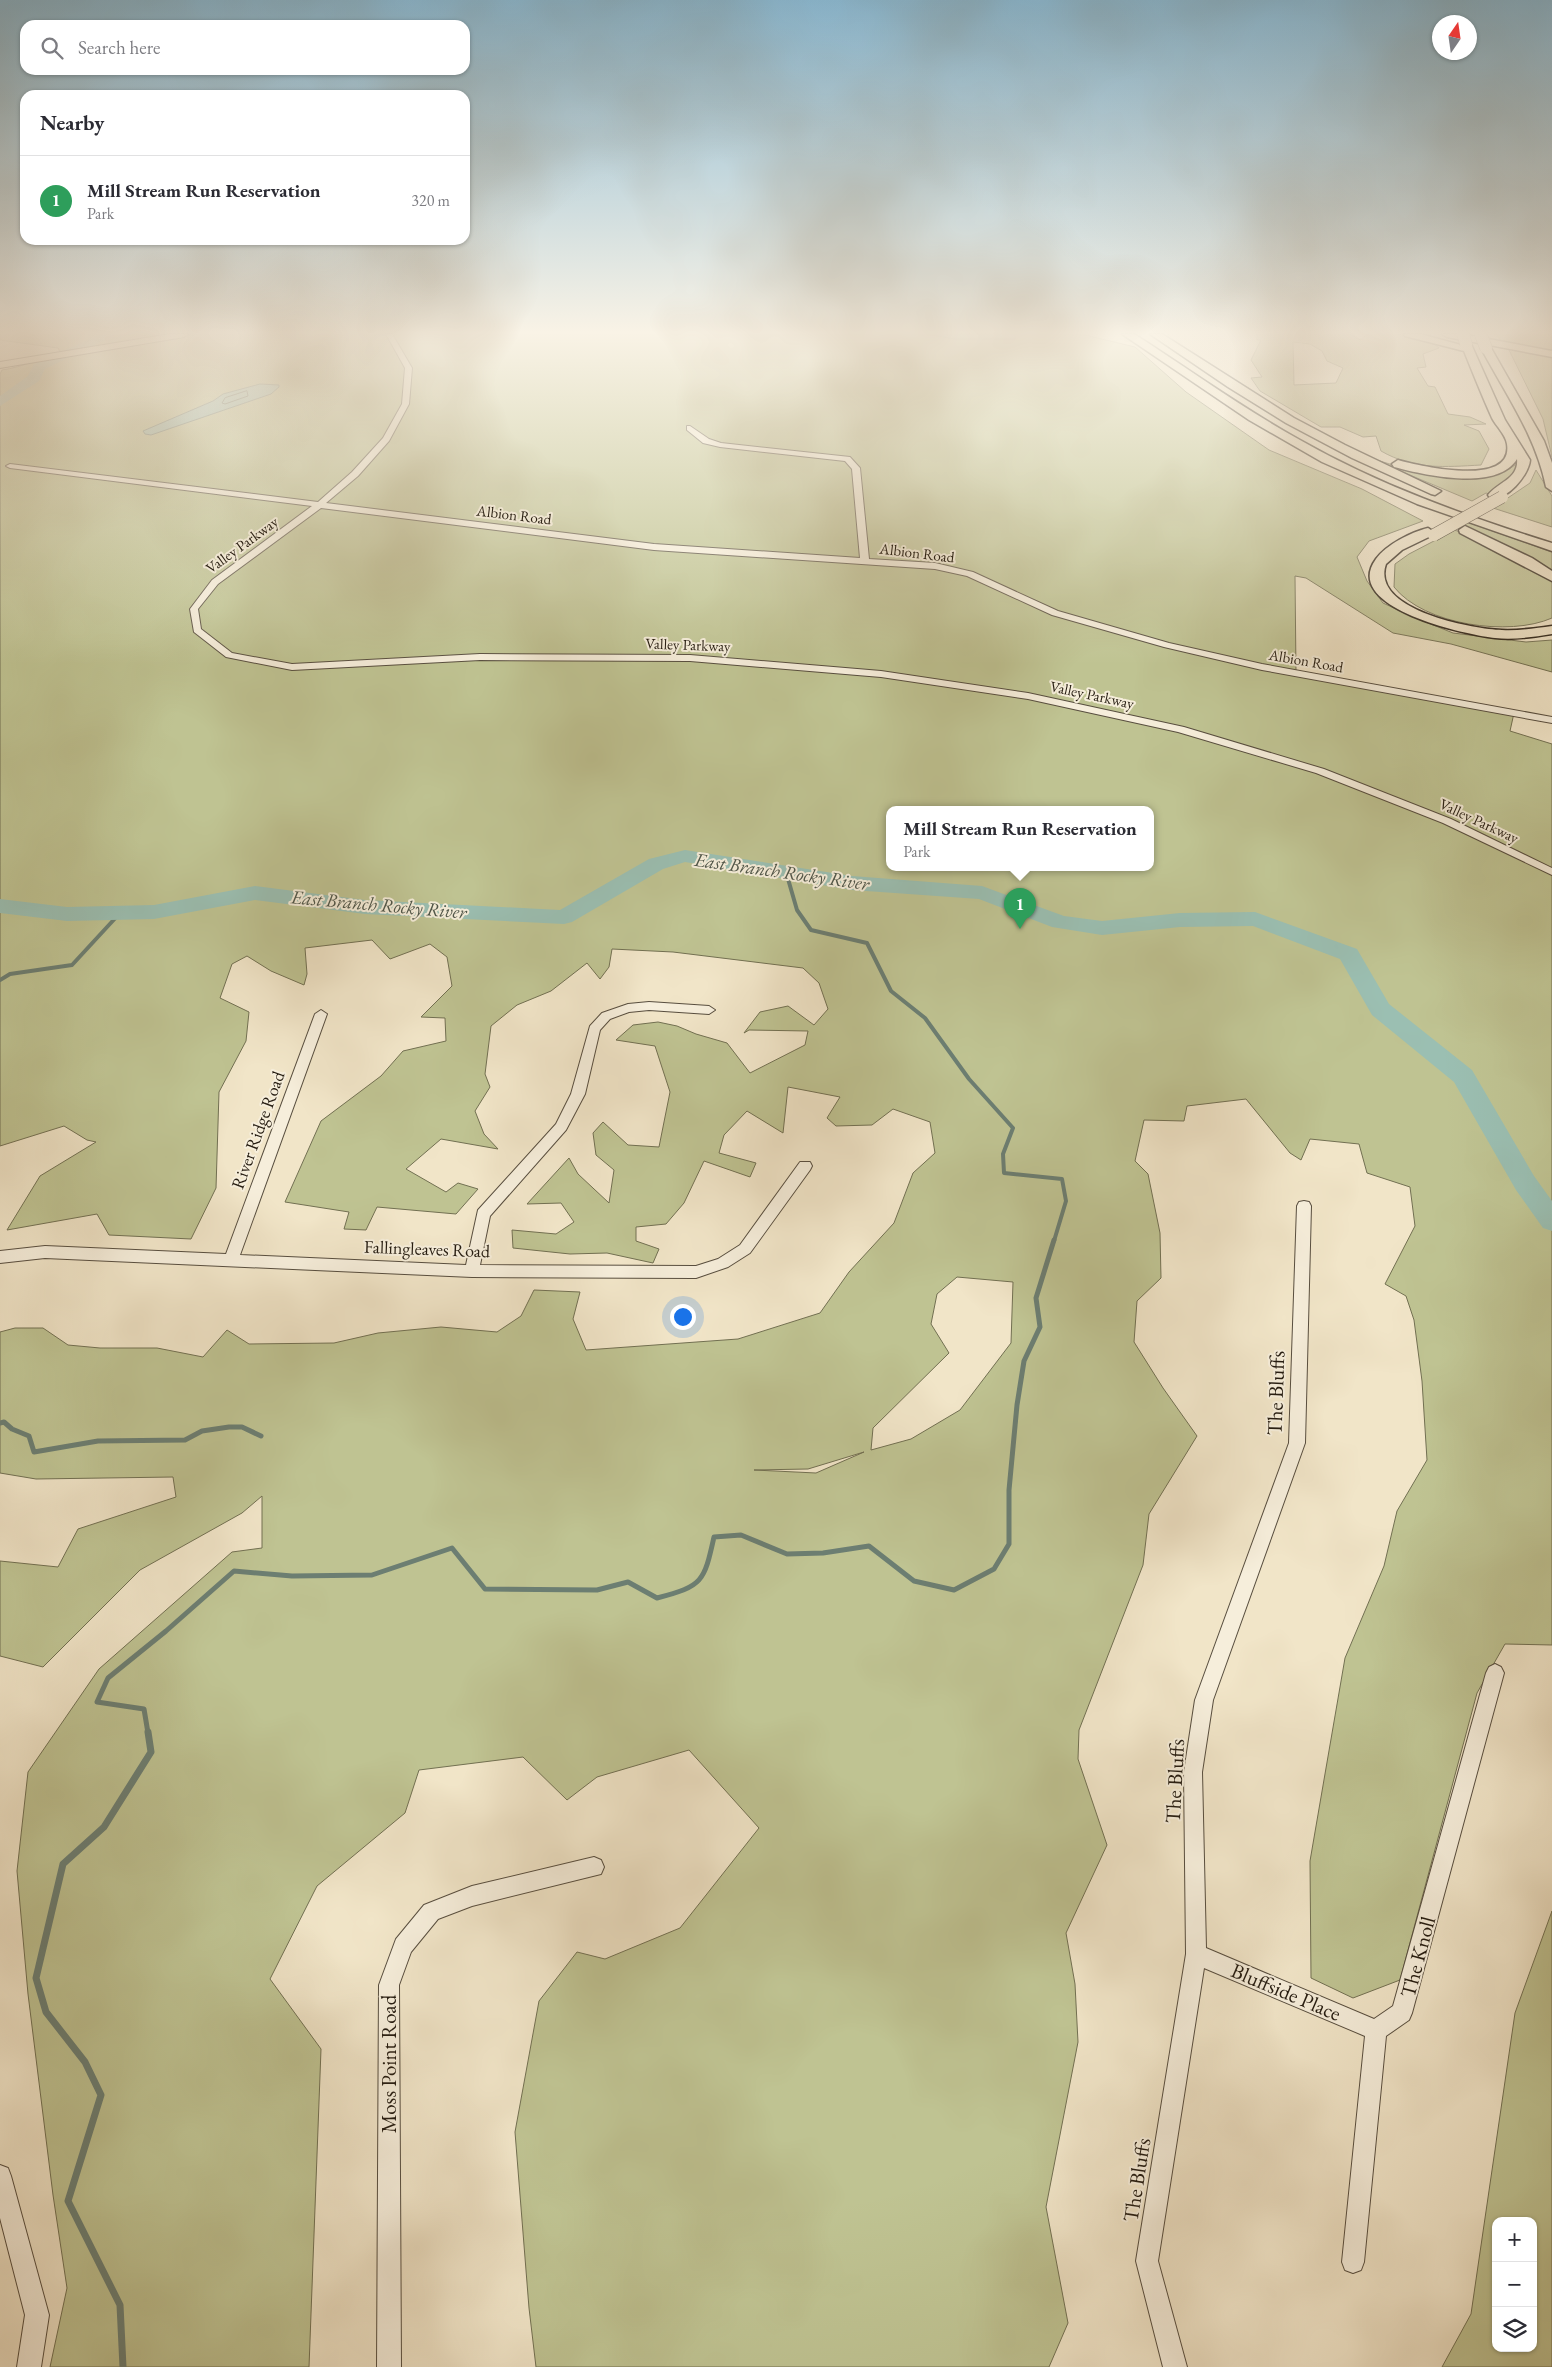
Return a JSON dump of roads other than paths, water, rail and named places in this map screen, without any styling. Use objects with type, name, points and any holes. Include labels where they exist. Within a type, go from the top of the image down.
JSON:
[{"type":"highway","points":[[1301,444],[1347,470],[1527,561],[1552,577]]},
{"type":"highway","points":[[1334,444],[1370,463],[1446,496]]},
{"type":"highway","points":[[1345,444],[1403,465],[1448,474],[1482,473],[1505,466],[1513,454],[1514,444]]},
{"type":"highway","points":[[1498,496],[1519,478],[1524,466],[1522,454],[1516,444]]},
{"type":"highway","points":[[1536,444],[1531,454],[1532,469],[1523,482],[1410,548],[1392,561],[1386,576],[1387,583],[1402,601],[1441,619],[1476,628],[1521,629],[1539,627],[1552,622]]},
{"type":"highway","points":[[1539,444],[1548,468],[1552,487]]},
{"type":"highway","points":[[1347,470],[1451,512],[1552,547]]},
{"type":"highway","points":[[1464,502],[1499,515]]},
{"type":"highway","points":[[1525,525],[1552,534]]},
{"type":"highway","points":[[1431,534],[1401,546],[1382,561],[1377,571],[1378,582],[1385,594],[1405,609],[1453,627],[1496,634],[1552,630]]},
{"type":"street","name":"Valley Parkway","points":[[382,444],[374,455],[321,505],[213,583],[194,609],[197,630],[229,656],[292,667],[480,657],[690,658],[881,674],[1028,696],[1180,729],[1320,771],[1448,821],[1552,872]]},
{"type":"street","points":[[718,444],[847,459],[856,468],[865,561]]},
{"type":"street","name":"Albion Road","points":[[10,466],[654,547],[935,566],[970,574],[1055,613],[1167,646],[1262,667],[1552,720]]},
{"type":"street","points":[[472,1271],[483,1214],[561,1127],[578,1094],[594,1029],[606,1016],[628,1008],[649,1006],[709,1010]]},
{"type":"street","name":"River Ridge Road","points":[[231,1260],[321,1014]]},
{"type":"street","name":"Fallingleaves Road","points":[[0,1257],[45,1252],[472,1271],[696,1272],[723,1263],[745,1249],[804,1166]]},
{"type":"street","name":"The Bluffs","points":[[1175,2367],[1147,2261],[1196,1954],[1193,1772],[1204,1700],[1297,1443],[1304,1206]]},
{"type":"street","name":"The Knoll","points":[[1376,2030],[1402,2013],[1495,1673]]},
{"type":"street","name":"Moss Point Road","points":[[389,2367],[389,1985],[403,1946],[430,1912],[472,1896],[594,1867]]},
{"type":"street","name":"Bluffside Place","points":[[1196,1954],[1376,2030]]},
{"type":"street","points":[[1353,2262],[1376,2030]]},
{"type":"street","points":[[0,2176],[37,2315],[29,2367]]},
{"type":"waterway","name":"East Branch Rocky River","points":[[0,906],[67,914],[154,912],[255,893],[365,907],[564,917],[656,864],[685,856],[852,883],[982,893],[1060,922],[1102,928],[1180,920],[1255,919],[1349,954],[1380,1009],[1463,1076],[1525,1183],[1552,1221]]},
{"type":"waterway","points":[[786,872],[797,910],[811,930],[867,943],[891,991],[925,1018],[969,1079],[1013,1128],[1003,1154],[1004,1173],[1062,1179],[1066,1201],[1054,1241]]},
{"type":"waterway","points":[[0,980],[10,974],[72,965],[120,913]]},
{"type":"waterway","points":[[148,1733],[144,1709],[97,1702],[108,1678],[166,1631],[234,1571],[292,1576],[372,1575],[452,1548],[485,1589],[597,1590],[628,1582],[657,1598],[684,1590],[699,1580],[704,1573],[714,1537],[741,1535],[787,1554],[823,1553],[869,1546],[914,1581],[954,1590],[994,1569],[1009,1544],[1009,1490],[1017,1405],[1024,1361],[1040,1327],[1036,1298],[1054,1240]]},
{"type":"waterway","points":[[0,1423],[4,1422],[12,1429],[29,1436],[34,1452],[98,1441],[185,1440],[202,1431],[229,1427],[242,1427],[261,1436]]},
{"type":"waterway","points":[[123,2367],[120,2305],[68,2201],[101,2095],[85,2062],[46,2012],[36,1978],[63,1864],[104,1827],[151,1752],[148,1732]]},
{"type":"place","name":"Mill Stream Run Reservation","points":[[1020,929]]}]
